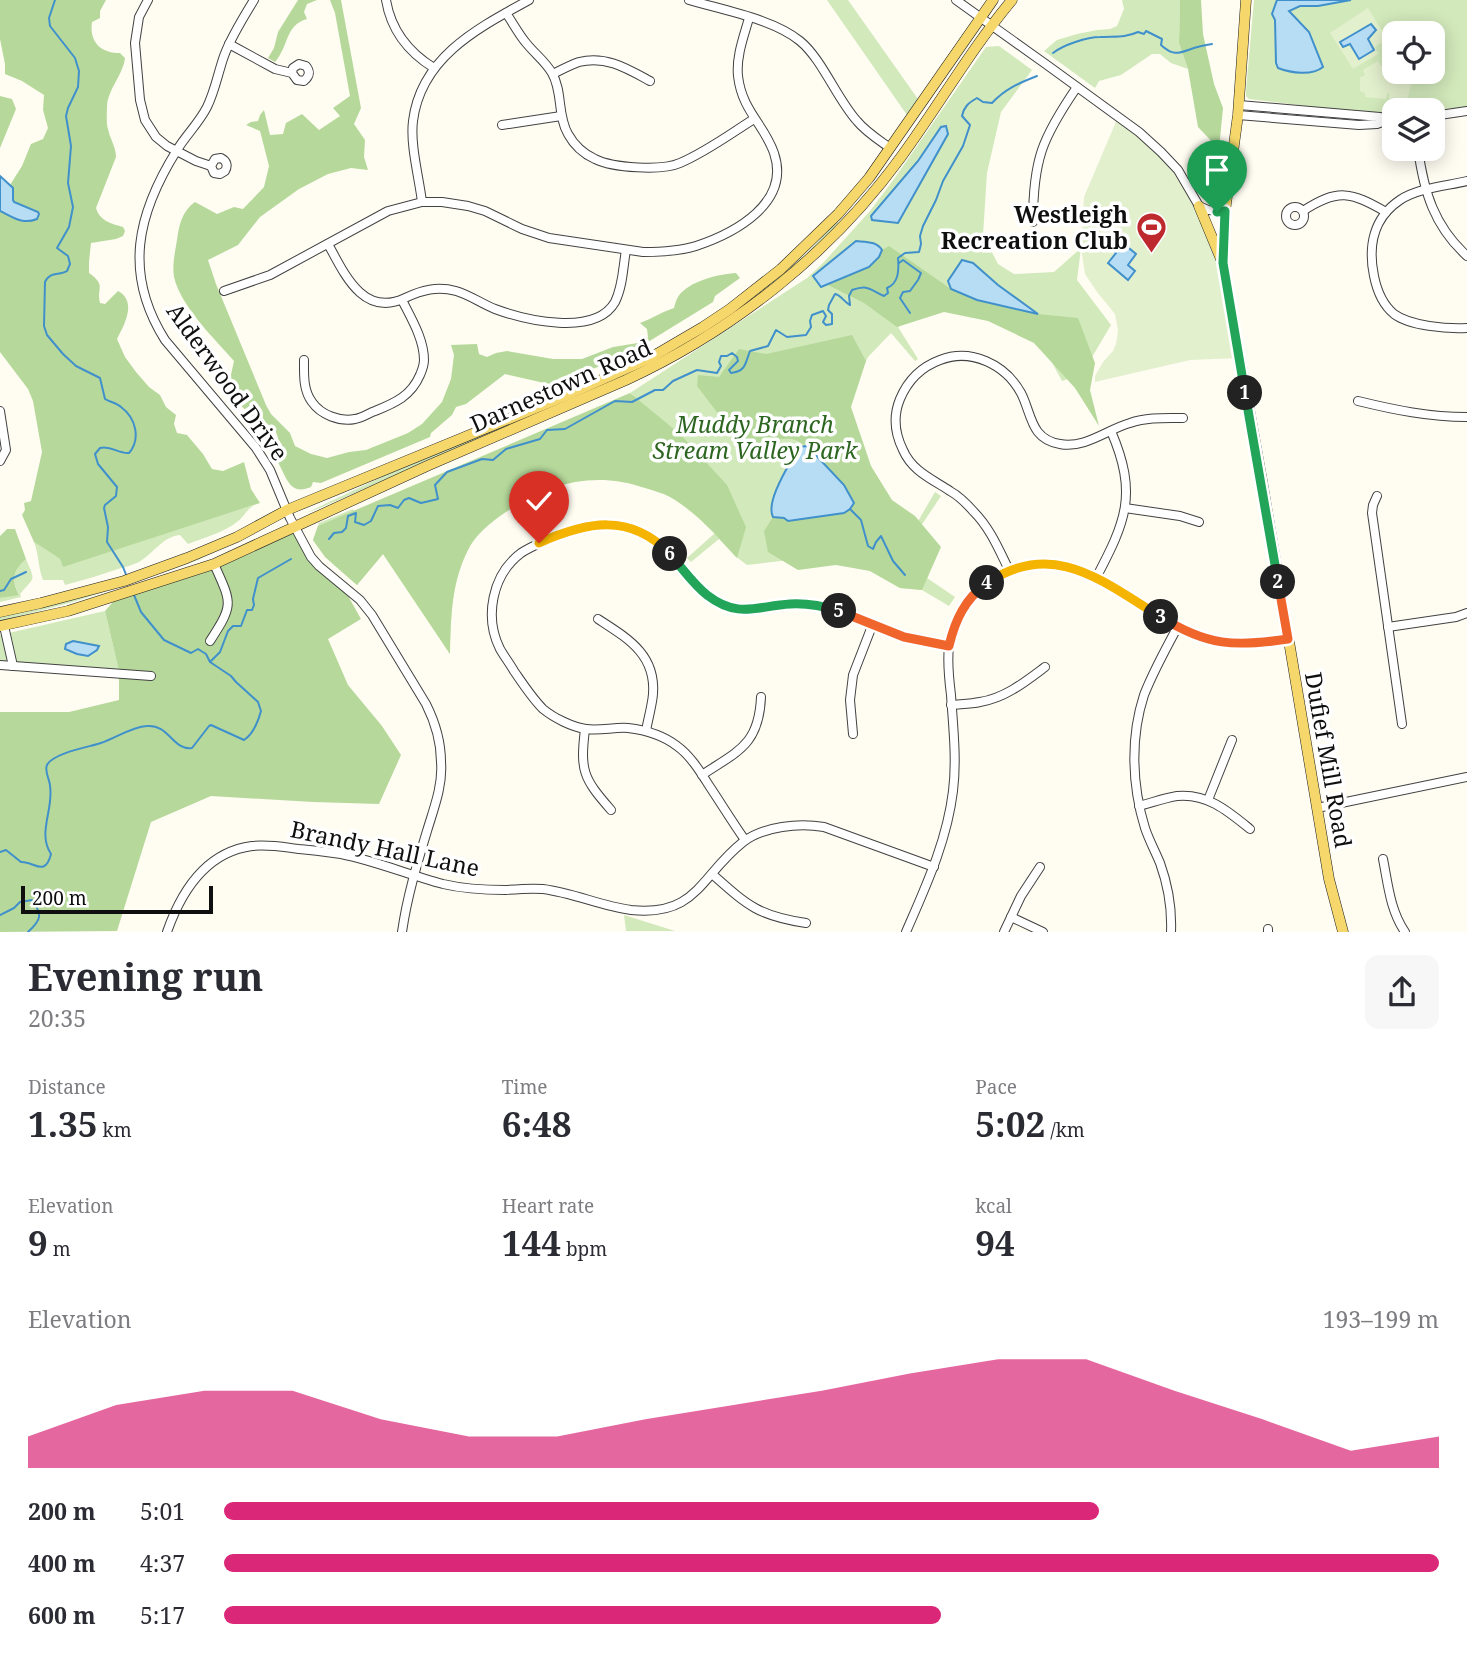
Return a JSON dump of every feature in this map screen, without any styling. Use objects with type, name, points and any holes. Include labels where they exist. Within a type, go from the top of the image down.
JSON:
[{"type":"main road","name":"Darnestown Road","points":[[0,612],[130,585],[214,564],[290,518],[650,358],[681,341],[739,303],[781,270],[853,197],[993,0]]},
{"type":"main road","name":"Darnestown Road","points":[[2,626],[68,611],[237,537],[427,466],[639,374],[702,341],[801,266],[862,205],[901,157],[1012,0]]},
{"type":"main road","points":[[1223,263],[1225,211],[1238,110],[1247,0]]},
{"type":"main road","points":[[1199,206],[1223,263]]},
{"type":"main road","name":"Dufief Mill Road","points":[[1223,263],[1329,879],[1343,932]]},
{"type":"street","points":[[148,0],[139,17],[135,34],[142,110],[148,127],[156,138],[176,152],[211,166]]},
{"type":"street","name":"Alderwood Drive","points":[[254,0],[229,44],[205,110],[176,152],[150,200],[142,229],[140,274],[153,320],[165,340],[264,459],[311,557],[360,600],[372,615],[433,719],[442,762],[441,781],[414,875],[402,932]]},
{"type":"street","points":[[386,0],[392,23],[400,37],[409,49],[434,68]]},
{"type":"street","points":[[422,202],[413,121],[427,78],[443,56],[456,46],[529,0]]},
{"type":"street","points":[[689,0],[780,27],[802,42],[856,120],[890,148]]},
{"type":"street","points":[[956,0],[1139,132],[1178,170],[1199,206],[1208,210],[1225,211]]},
{"type":"street","points":[[506,13],[552,74],[560,98],[561,116],[570,138],[579,149],[596,160],[650,168],[669,167],[704,151],[754,119]]},
{"type":"street","points":[[223,291],[270,275],[388,211],[422,202],[468,206],[549,238],[626,250],[658,252],[694,247],[723,235],[759,212],[773,191],[777,168],[774,153],[742,97],[737,74],[749,18]]},
{"type":"street","points":[[229,44],[275,69],[292,73]]},
{"type":"street","points":[[552,74],[577,63],[600,61],[621,65],[650,81]]},
{"type":"street","points":[[1033,222],[1034,178],[1040,152],[1058,114],[1077,87]]},
{"type":"street","points":[[1238,110],[1359,125],[1382,122]]},
{"type":"street","points":[[1445,114],[1467,111]]},
{"type":"street","points":[[502,125],[561,116]]},
{"type":"street","points":[[1420,161],[1426,190],[1436,216],[1452,241],[1467,256]]},
{"type":"street","points":[[1467,181],[1426,190],[1399,201],[1386,212],[1376,229],[1371,253],[1376,287],[1387,307],[1395,314],[1409,322],[1456,329],[1467,328]]},
{"type":"street","points":[[1303,211],[1327,198],[1342,195],[1362,198],[1386,212]]},
{"type":"street","points":[[328,244],[351,285],[362,296],[380,302],[393,302],[417,291],[446,289],[460,292],[514,316],[573,323],[591,321],[607,312],[614,303],[621,286],[626,250]]},
{"type":"street","points":[[303,360],[305,386],[310,400],[324,413],[338,419],[355,419],[405,397],[416,384],[425,358],[421,338],[402,299]]},
{"type":"street","points":[[1009,570],[988,529],[974,512],[952,492],[921,474],[906,458],[896,431],[897,407],[912,378],[930,364],[947,357],[987,360],[1011,379],[1021,394],[1031,424],[1043,436],[1061,444],[1075,445],[1142,420],[1183,418]]},
{"type":"street","points":[[1358,401],[1406,412],[1467,417]]},
{"type":"street","points":[[0,411],[6,450],[0,461]]},
{"type":"street","points":[[1096,578],[1115,541],[1125,508],[1124,468],[1111,431]]},
{"type":"street","points":[[1377,496],[1372,513],[1402,724]]},
{"type":"street","points":[[1125,508],[1180,516],[1199,522]]},
{"type":"street","points":[[745,840],[690,758],[678,747],[646,731],[628,728],[585,729],[551,715],[533,697],[500,649],[491,616],[499,580],[520,554],[565,532],[587,526],[629,528],[643,534],[668,552],[707,596],[721,604],[741,610],[789,604],[826,607],[904,637],[949,646]]},
{"type":"street","points":[[906,932],[934,867],[947,827],[953,789],[955,755],[949,646],[966,603],[984,585],[1009,570],[1033,564],[1053,563],[1076,568],[1177,628],[1210,640],[1255,644],[1288,639]]},
{"type":"street","points":[[210,641],[229,608],[229,600],[214,564]]},
{"type":"street","points":[[1388,627],[1467,613]]},
{"type":"street","points":[[598,619],[629,640],[650,665],[653,695],[646,731]]},
{"type":"street","points":[[2,626],[13,666]]},
{"type":"street","points":[[853,734],[850,700],[853,675],[873,626]]},
{"type":"street","points":[[1171,932],[1166,885],[1139,806],[1135,756],[1139,715],[1150,680],[1177,628]]},
{"type":"street","points":[[0,665],[151,676]]},
{"type":"street","points":[[951,705],[1000,697],[1045,667]]},
{"type":"street","points":[[702,775],[736,752],[753,735],[760,713],[761,697]]},
{"type":"street","points":[[585,729],[583,767],[593,789],[611,810]]},
{"type":"street","points":[[1208,800],[1232,740]]},
{"type":"street","points":[[1317,808],[1467,777]]},
{"type":"street","points":[[1139,806],[1176,796],[1190,796],[1208,800],[1250,829]]},
{"type":"street","name":"Brandy Hall Lane","points":[[167,932],[185,891],[206,867],[243,848],[273,845],[341,854],[462,888],[541,889],[562,892],[616,908],[653,911],[667,909],[687,899],[745,840],[778,828],[797,825],[824,827],[934,867]]},
{"type":"street","points":[[1383,859],[1392,905],[1405,932]]},
{"type":"street","points":[[1004,932],[1021,896],[1040,867]]},
{"type":"street","points":[[712,874],[739,898],[763,913],[806,922]]},
{"type":"street","points":[[1011,917],[1044,932]]},
{"type":"green space","points":[[0,0],[106,0],[100,11],[100,18],[92,22],[92,35],[102,48],[120,53],[125,58],[107,106],[107,127],[116,157],[96,208],[103,219],[123,227],[125,231],[123,236],[116,239],[91,243],[89,273],[98,281],[100,303],[105,304],[118,291],[124,295],[128,313],[117,339],[136,372],[176,415],[174,424],[177,433],[187,435],[212,469],[223,471],[244,462],[251,489],[260,503],[63,567],[60,559],[34,542],[22,515],[25,510],[24,503],[31,501],[42,452],[33,401],[28,389],[0,352],[0,211],[23,222],[37,219],[39,214],[34,210],[14,202],[10,185],[31,144],[43,139],[48,128],[43,110],[44,95],[5,74],[0,39]]},
{"type":"green space","points":[[298,0],[317,0],[307,4],[304,12],[307,19],[291,31],[275,62],[268,58],[278,32]]},
{"type":"green space","points":[[330,0],[341,0],[361,108],[354,124],[365,140],[364,157],[368,170],[351,168],[328,174],[299,189],[260,217],[238,245],[208,260],[266,405],[290,433],[295,446],[327,458],[366,450],[408,433],[422,424],[442,402],[451,379],[454,355],[451,345],[477,344],[479,354],[487,357],[507,351],[553,359],[582,359],[613,347],[638,343],[648,337],[647,329],[640,323],[674,308],[683,291],[696,283],[736,273],[740,278],[715,296],[713,302],[648,342],[600,366],[553,385],[505,374],[466,404],[456,407],[452,415],[431,433],[430,437],[321,483],[313,482],[311,487],[297,489],[292,486],[276,459],[279,444],[275,431],[227,393],[234,361],[184,300],[174,277],[174,263],[180,224],[184,214],[195,202],[217,214],[234,207],[243,209],[264,187],[269,166],[260,131],[246,125],[258,121],[264,110],[270,135],[283,134],[286,123],[302,114],[319,130],[340,116],[333,108],[350,96],[335,13]]},
{"type":"green space","points":[[827,0],[848,0],[918,99],[907,115]]},
{"type":"green space","points":[[1122,0],[1180,0],[1179,43],[1188,69],[1171,63],[1160,54],[1152,54],[1121,75],[1099,81],[1095,88],[1044,51],[1057,40],[1117,26],[1124,9]]},
{"type":"green space","points":[[1180,0],[1201,0],[1203,34],[1214,84],[1223,108],[1219,149],[1198,127],[1188,69],[1179,43]]},
{"type":"green space","points":[[1254,0],[1467,0],[1467,107],[1445,109],[1445,98],[1382,98],[1382,113],[1249,99],[1246,96]]},
{"type":"green space","points":[[1368,8],[1382,31],[1382,42],[1375,47],[1378,54],[1353,69],[1330,33]]},
{"type":"green space","name":"Muddy Branch Stream Valley Park","points":[[999,46],[1032,70],[1001,112],[987,173],[983,235],[998,264],[1014,274],[1054,272],[1081,248],[1077,280],[1111,325],[1082,374],[1062,381],[1041,342],[1005,316],[944,306],[898,327],[918,359],[915,361],[891,333],[868,357],[854,387],[849,419],[868,484],[917,523],[935,492],[941,496],[921,526],[934,542],[927,578],[955,597],[949,606],[922,590],[900,588],[854,562],[797,559],[747,565],[719,539],[691,562],[687,558],[715,533],[695,514],[667,495],[638,484],[607,479],[560,485],[528,498],[495,519],[474,540],[464,559],[456,586],[450,654],[383,554],[357,585],[317,547],[313,540],[319,523],[353,509],[357,515],[633,395],[630,393],[807,278],[870,211],[986,47]]},
{"type":"green space","points":[[1378,61],[1382,66],[1382,84],[1411,84],[1408,98],[1389,98],[1389,93],[1386,98],[1365,97],[1365,93],[1360,91],[1360,77],[1365,75],[1363,70]]},
{"type":"green space","points":[[0,96],[12,99],[16,109],[0,148]]},
{"type":"green space","name":"Westleigh Recreation Club","points":[[1118,117],[1178,170],[1223,263],[1239,358],[1190,360],[1095,382],[1095,376],[1103,362],[1113,351],[1118,330],[1115,314],[1085,274],[1081,248],[1084,197]]},
{"type":"green space","points":[[837,222],[839,224],[818,245],[749,304],[660,360],[306,513],[388,474],[557,403],[711,327],[774,281],[806,254]]},
{"type":"green space","points":[[889,246],[951,289],[977,300],[1038,314],[1078,318],[1095,363],[1090,390],[1099,426],[1075,388],[1034,343],[988,321],[944,312],[897,327],[864,303],[828,285],[879,257],[882,250]]},
{"type":"green space","points":[[852,335],[866,361],[851,407],[871,466],[892,500],[915,516],[941,547],[922,590],[900,588],[870,571],[836,565],[798,570],[768,552],[764,531],[773,517],[789,521],[844,513],[854,503],[827,466],[800,442],[792,439],[769,440],[752,458],[697,386],[698,375],[719,377],[739,349],[766,354]]},
{"type":"green space","points":[[630,393],[680,434],[727,485],[746,527],[737,558],[698,517],[664,494],[609,480],[574,482],[558,486],[525,500],[493,521],[470,546],[456,585],[450,654],[383,554],[357,585],[325,557],[313,540],[318,526]]},
{"type":"green space","points":[[254,505],[226,529],[188,544],[180,535],[174,536],[132,565],[65,585],[63,580],[43,580],[34,542],[60,559],[63,566]]},
{"type":"green space","points":[[276,522],[198,560],[168,571],[73,602],[0,621],[0,615],[86,593]]},
{"type":"green space","points":[[295,526],[306,548],[342,585],[361,619],[328,639],[348,685],[382,726],[401,755],[379,804],[211,796],[151,822],[117,931],[0,932],[0,712],[69,712],[119,700],[119,671],[105,611],[120,594],[214,564]]},
{"type":"green space","points":[[7,529],[15,529],[26,559],[18,567],[15,576],[19,595],[0,598],[0,536]]},
{"type":"green space","points":[[26,559],[31,581],[20,594],[21,597],[0,602],[0,598],[19,594],[15,575]]},
{"type":"green space","points":[[105,611],[119,671],[0,663],[0,635]]},
{"type":"green space","points":[[624,915],[675,931],[626,931]]},
{"type":"water","points":[[1277,0],[1351,0],[1318,6],[1300,6],[1289,11],[1309,32],[1323,67],[1313,72],[1301,73],[1278,68],[1275,20],[1272,14]]},
{"type":"water","points":[[1371,24],[1376,30],[1368,39],[1374,50],[1359,59],[1350,44],[1343,47],[1340,42]]},
{"type":"water","points":[[946,126],[948,134],[898,223],[872,220],[871,216],[918,161],[941,127]]},
{"type":"water","points":[[0,176],[13,188],[14,202],[38,212],[37,219],[22,221],[0,211]]},
{"type":"water","points":[[1117,238],[1136,254],[1128,265],[1135,271],[1128,280],[1108,263],[1116,253],[1109,246]]},
{"type":"water","points":[[856,241],[877,245],[882,250],[879,257],[869,267],[821,287],[813,276]]},
{"type":"water","points":[[962,260],[973,263],[1038,314],[977,300],[951,289],[948,281]]},
{"type":"water","points":[[806,446],[844,485],[854,503],[844,513],[788,521],[773,517],[772,502],[779,484],[797,450]]},
{"type":"water","points":[[73,641],[99,646],[88,656],[77,654],[65,649],[66,644]]},
{"type":"waterway","points":[[55,0],[49,18],[50,26],[75,58],[79,71],[78,87],[66,116],[71,146],[68,183],[73,207],[69,227],[57,248],[68,256],[70,264],[67,271],[52,275],[45,282],[44,326],[47,335],[63,354],[76,366],[100,378],[105,399],[126,412],[135,429],[135,441],[129,453],[104,447],[95,454],[98,464],[117,487],[116,496],[104,508],[108,527],[107,542],[127,577]]},
{"type":"waterway","points":[[1053,53],[1069,44],[1089,38],[1124,36],[1138,32],[1144,34],[1146,31],[1162,39],[1161,45],[1173,53],[1212,44]]},
{"type":"waterway","points":[[329,539],[334,533],[342,532],[346,528],[348,516],[356,513],[355,522],[364,525],[371,521],[378,506],[390,505],[398,508],[409,498],[421,503],[438,499],[435,485],[447,472],[482,459],[493,460],[506,449],[540,439],[547,430],[565,429],[615,401],[632,402],[655,390],[663,390],[673,381],[697,370],[717,373],[721,366],[721,356],[732,353],[738,361],[729,370],[731,373],[740,371],[750,351],[768,346],[776,330],[787,337],[806,335],[811,327],[812,315],[823,311],[826,316],[823,322],[826,325],[832,324],[832,314],[828,310],[835,294],[850,305],[849,296],[852,290],[858,288],[869,288],[884,296],[888,293],[887,288],[896,279],[898,258],[905,253],[919,252],[923,226],[943,181],[963,146],[970,125],[962,116],[965,108],[977,98],[992,103],[1013,87],[1037,76]]},
{"type":"waterway","points":[[899,263],[903,260],[921,273],[910,291],[903,292],[900,298],[910,313]]},
{"type":"waterway","points":[[850,509],[861,520],[868,546],[873,549],[881,536],[893,561],[905,575]]},
{"type":"waterway","points":[[210,662],[220,652],[228,631],[233,626],[241,626],[247,610],[252,610],[258,578],[291,559]]},
{"type":"waterway","points":[[0,591],[4,590],[11,579],[26,572]]},
{"type":"waterway","points":[[0,852],[6,850],[21,862],[39,867],[49,861],[51,854],[47,846],[46,829],[51,795],[46,767],[56,757],[147,726],[161,729],[186,748],[192,748],[211,725],[244,740],[255,727],[261,711],[258,702],[231,676],[210,662],[206,654],[198,649],[191,653],[164,640],[141,612],[134,595]]},
{"type":"waterway","points":[[0,915],[20,902],[32,900],[39,917],[28,932]]},
{"type":"place","name":"Westleigh Recreation Club","points":[[1151,255]]},
{"type":"route","points":[[539,543],[587,526],[629,528],[658,543],[707,596],[721,604],[741,610],[789,604],[826,607],[904,637],[949,646],[959,614],[984,585],[1009,570],[1033,564],[1053,563],[1086,572],[1177,628],[1210,640],[1255,644],[1288,639],[1223,263],[1225,211],[1217,212]]}]
